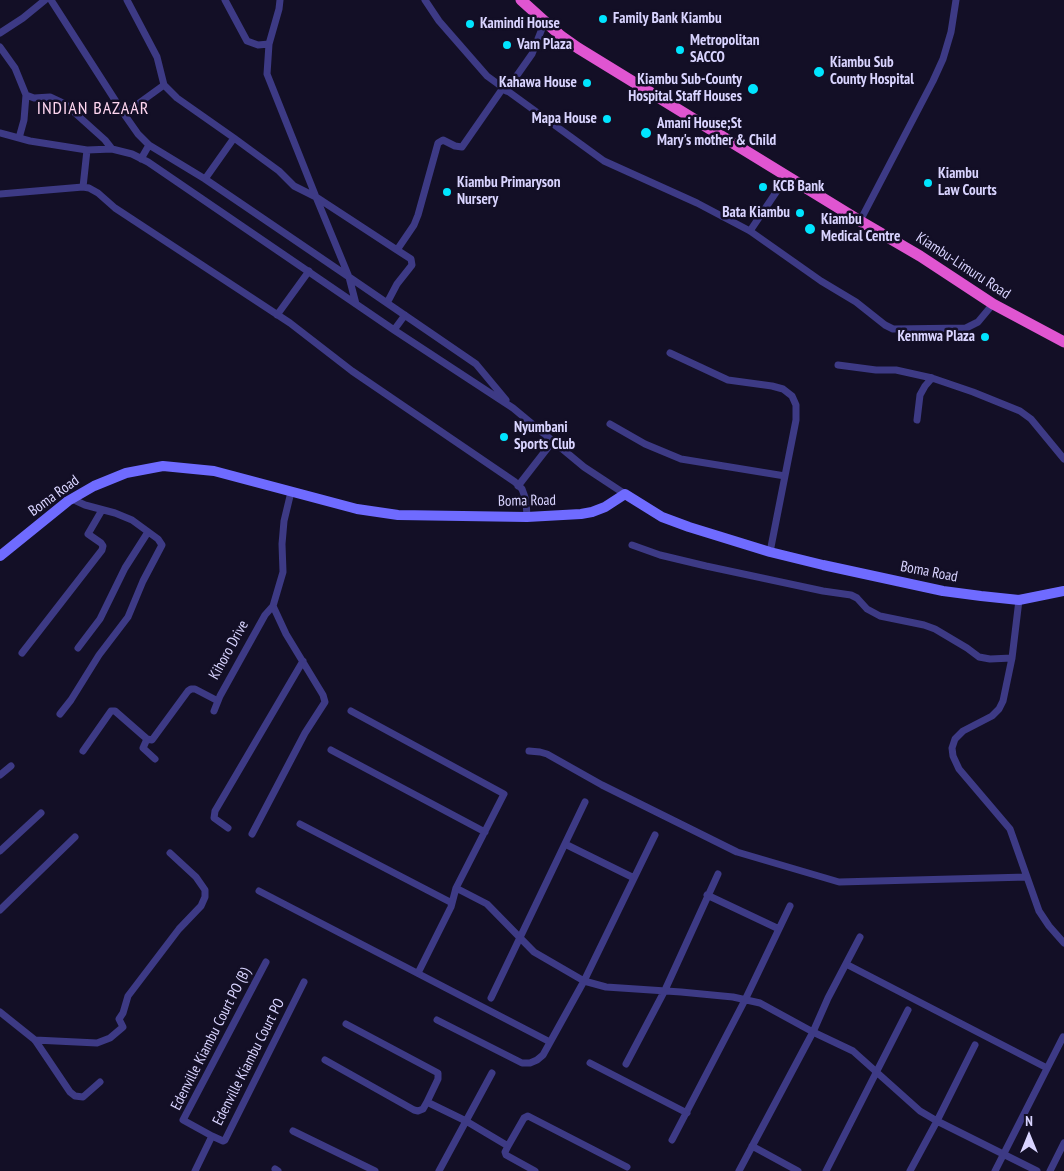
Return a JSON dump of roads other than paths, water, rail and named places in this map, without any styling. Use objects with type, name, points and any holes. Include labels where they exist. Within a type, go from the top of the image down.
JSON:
[{"type":"highway","name":"Kiambu-Limuru Road","points":[[521,0],[578,48],[920,256],[993,304],[1064,342]]},
{"type":"main road","name":"Boma Road","points":[[0,556],[72,499],[94,486],[126,473],[163,466],[214,471],[357,509],[398,515],[527,517],[592,512],[605,507],[625,494],[662,517],[770,552],[943,590],[1019,600],[1064,591]]},
{"type":"street","points":[[0,33],[45,0]]},
{"type":"street","points":[[51,0],[124,114],[138,134],[150,145],[205,179],[482,369],[494,387],[513,408]]},
{"type":"street","points":[[127,0],[157,58],[164,84],[177,98],[279,171],[294,186],[316,197],[412,259],[412,264],[397,284],[387,303]]},
{"type":"street","points":[[225,0],[247,41],[258,45],[269,44]]},
{"type":"street","points":[[280,0],[269,44],[268,74],[349,277],[356,304]]},
{"type":"street","points":[[425,0],[439,21],[487,76],[604,161],[697,203],[750,231],[821,281],[856,302],[885,325],[893,329],[966,328],[978,322],[993,304]]},
{"type":"street","points":[[860,221],[934,82],[951,32],[956,0]]},
{"type":"street","points":[[396,250],[414,225],[418,215],[438,143],[443,140],[456,146],[462,146],[532,54],[539,41],[545,21]]},
{"type":"street","points":[[0,47],[15,68],[26,95],[24,120],[19,138]]},
{"type":"street","points":[[124,114],[164,84]]},
{"type":"street","points":[[26,95],[34,98],[50,97],[66,104],[105,140],[112,149]]},
{"type":"street","points":[[0,133],[87,150],[112,149],[132,154],[141,159],[513,408],[584,467],[625,494]]},
{"type":"street","points":[[205,179],[234,138]]},
{"type":"street","points":[[141,159],[150,145]]},
{"type":"street","points":[[83,187],[87,150]]},
{"type":"street","points":[[750,231],[787,176]]},
{"type":"street","points":[[0,194],[83,187],[98,193],[115,208],[277,314],[352,371],[508,477],[518,486],[526,500],[527,517]]},
{"type":"street","points":[[277,314],[309,271]]},
{"type":"street","points":[[394,330],[405,315]]},
{"type":"street","points":[[670,354],[728,380],[772,386],[783,389],[792,396],[796,405],[796,420],[770,552]]},
{"type":"street","points":[[838,365],[876,370],[896,370],[932,378],[1020,411],[1031,419],[1064,459]]},
{"type":"street","points":[[917,420],[920,395],[932,378]]},
{"type":"street","points":[[610,424],[645,444],[681,459],[785,476]]},
{"type":"street","points":[[518,486],[553,441]]},
{"type":"street","name":"Kihoro Drive","points":[[214,711],[265,615],[273,606],[283,572],[282,544],[284,521],[291,492]]},
{"type":"street","points":[[60,714],[99,655],[128,617],[142,581],[162,545],[158,539],[132,520],[72,499]]},
{"type":"street","points":[[22,653],[102,550],[103,546],[101,543],[88,534],[102,510]]},
{"type":"street","points":[[78,648],[100,619],[125,568],[148,532]]},
{"type":"street","points":[[632,545],[660,555],[706,566],[823,591],[851,595],[857,598],[867,609],[880,616],[935,629],[979,657],[1012,658]]},
{"type":"street","points":[[1019,600],[1012,658],[1003,701],[999,709],[992,716],[963,731],[955,739],[952,748],[953,756],[959,769],[1010,829],[1039,911],[1064,943]]},
{"type":"street","points":[[252,834],[305,733],[325,702],[323,695],[275,613],[273,606]]},
{"type":"street","points":[[228,828],[214,818],[215,811],[303,661]]},
{"type":"street","points":[[83,750],[112,711],[115,711],[146,739],[152,740],[191,689],[195,689],[218,701]]},
{"type":"street","points":[[351,711],[504,794],[456,888],[452,903],[418,973]]},
{"type":"street","points":[[146,739],[143,748],[155,759]]},
{"type":"street","points":[[330,750],[484,832]]},
{"type":"street","points":[[530,751],[547,754],[602,785],[738,852],[840,882],[1027,877]]},
{"type":"street","points":[[0,775],[11,766]]},
{"type":"street","points":[[491,998],[585,802]]},
{"type":"street","points":[[0,851],[41,813]]},
{"type":"street","points":[[300,824],[452,903]]},
{"type":"street","points":[[437,1020],[522,1063],[530,1064],[537,1060],[550,1042],[584,981],[655,835]]},
{"type":"street","points":[[0,910],[75,837]]},
{"type":"street","points":[[565,844],[634,878]]},
{"type":"street","points":[[35,1040],[97,1043],[110,1038],[123,1027],[119,1019],[123,1013],[128,996],[179,929],[202,906],[204,890],[196,877],[170,853]]},
{"type":"street","points":[[626,1064],[665,990],[718,874]]},
{"type":"street","points":[[456,888],[487,904],[519,939],[534,952],[584,981],[606,987],[665,990],[760,1003],[853,1051],[920,1111],[1036,1171]]},
{"type":"street","points":[[259,891],[550,1042]]},
{"type":"street","points":[[707,895],[779,929]]},
{"type":"street","points":[[672,1140],[745,1000],[790,906]]},
{"type":"street","points":[[739,1171],[813,1032],[860,937]]},
{"type":"street","name":"Edenville Kiambu Court PO (B)","points":[[212,1136],[183,1120],[266,962]]},
{"type":"street","points":[[846,964],[1047,1068]]},
{"type":"street","name":"Edenville Kiambu Court PO","points":[[212,1136],[223,1141],[225,1140],[304,982]]},
{"type":"street","points":[[826,1171],[908,1010]]},
{"type":"street","points":[[0,1012],[35,1040],[70,1092],[76,1096],[83,1097],[100,1082]]},
{"type":"street","points":[[325,1060],[414,1110],[421,1110],[427,1102],[438,1079],[438,1072],[346,1024]]},
{"type":"street","points":[[995,1171],[1062,1037]]},
{"type":"street","points":[[910,1171],[974,1045]]},
{"type":"street","points":[[590,1063],[687,1113]]},
{"type":"street","points":[[439,1171],[492,1073]]},
{"type":"street","points":[[427,1102],[466,1121],[508,1146]]},
{"type":"street","points":[[534,1171],[506,1156],[505,1152],[524,1118],[528,1116],[627,1167]]},
{"type":"street","points":[[293,1131],[375,1171]]},
{"type":"street","points":[[195,1171],[212,1136]]},
{"type":"street","points":[[1050,1171],[1064,1143]]},
{"type":"street","points":[[752,1146],[798,1171]]},
{"type":"place","name":"Family Bank Kiambu","points":[[603,19]]},
{"type":"place","name":"Kamindi House","points":[[470,24]]},
{"type":"place","name":"Vam Plaza","points":[[507,45]]},
{"type":"place","name":"Metropolitan SACCO","points":[[680,50]]},
{"type":"place","name":"Kiambu Sub County Hospital","points":[[819,72]]},
{"type":"place","name":"Kahawa House","points":[[587,83]]},
{"type":"place","name":"Kiambu Sub-County Hospital Staff Houses","points":[[753,89]]},
{"type":"place","name":"Mapa House","points":[[607,119]]},
{"type":"place","name":"Amani House;St Mary's mother & Child","points":[[646,133]]},
{"type":"place","name":"Kiambu Law Courts","points":[[928,183]]},
{"type":"place","name":"KCB Bank","points":[[763,187]]},
{"type":"place","name":"Kiambu Primaryson Nursery","points":[[447,192]]},
{"type":"place","name":"Bata Kiambu","points":[[800,213]]},
{"type":"place","name":"Kiambu Medical Centre","points":[[810,229]]},
{"type":"place","name":"Kenmwa Plaza","points":[[985,337]]},
{"type":"place","name":"Nyumbani Sports Club","points":[[504,437]]},
{"type":"district","name":"INDIAN BAZAAR","points":[[93,109]]}]
